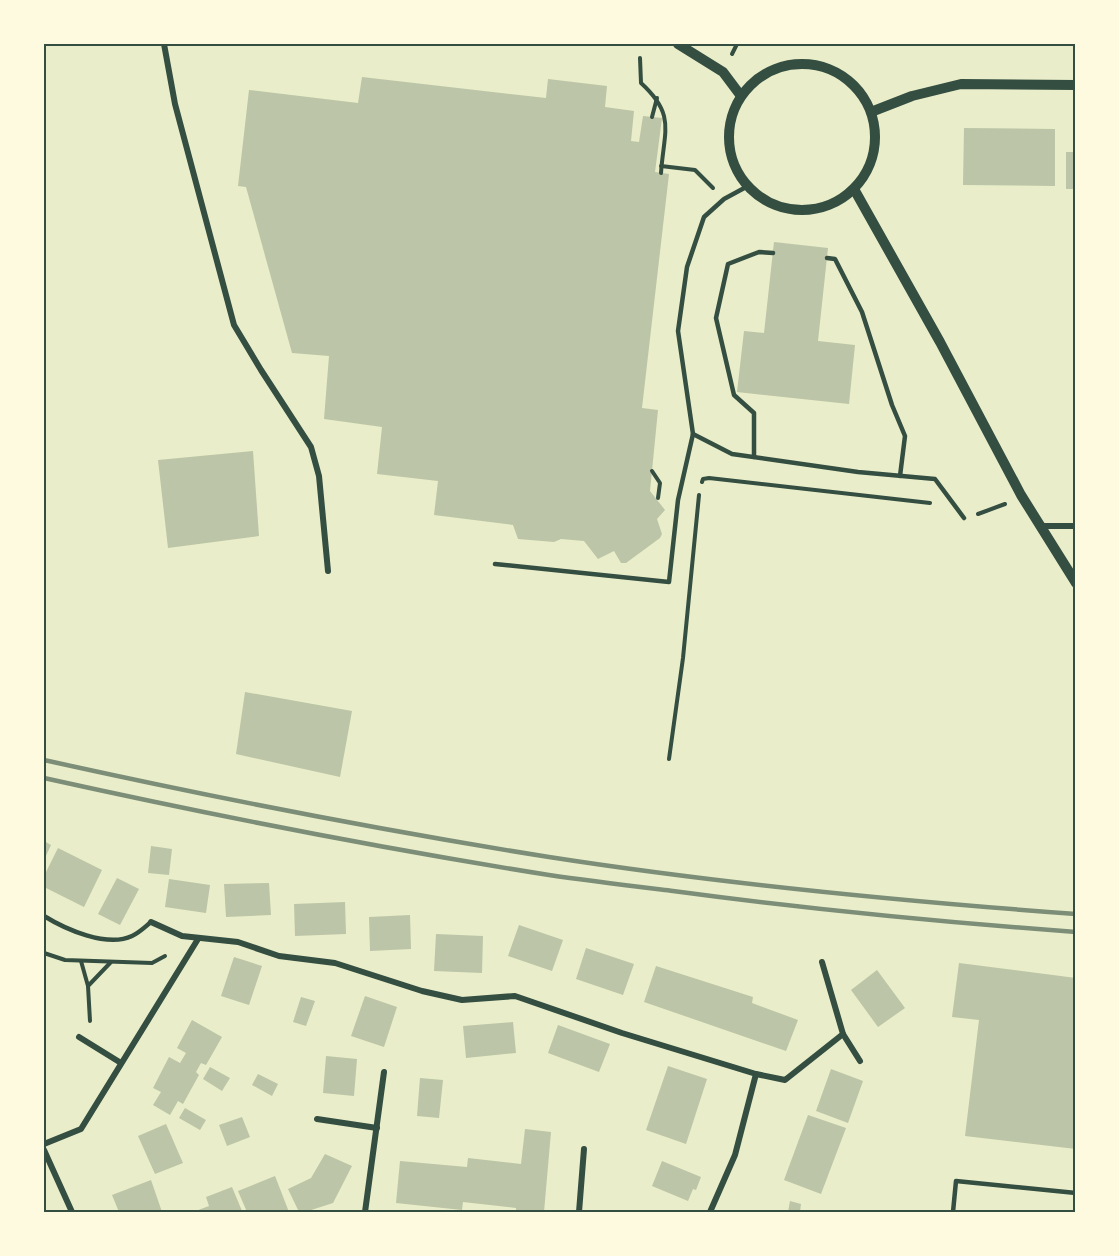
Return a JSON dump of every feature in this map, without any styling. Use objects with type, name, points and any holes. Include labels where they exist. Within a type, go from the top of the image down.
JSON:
[{"type":"street","points":[[164,44],[175,104],[234,325],[312,447],[319,476],[328,571]]},
{"type":"street","points":[[678,44],[723,72],[741,96]]},
{"type":"street","points":[[800,64],[822,66],[843,76],[860,92],[871,112],[875,132],[874,153],[867,172],[854,189],[835,202],[812,209],[789,209],[766,201],[748,186],[735,166],[729,142],[731,118],[741,96],[757,79],[777,68],[800,64]]},
{"type":"street","points":[[871,112],[912,96],[961,84],[1076,85]]},
{"type":"street","points":[[854,189],[1022,495],[1076,584]]},
{"type":"street","points":[[1041,526],[1076,526]]},
{"type":"street","points":[[151,922],[182,936],[238,942],[279,956],[335,963],[422,992],[462,1000],[515,996],[621,1033],[756,1074],[785,1080],[843,1034]]},
{"type":"street","points":[[44,1144],[81,1130],[198,939]]},
{"type":"street","points":[[822,962],[843,1034],[860,1061]]},
{"type":"street","points":[[79,1038],[122,1063]]},
{"type":"street","points":[[364,1212],[384,1072]]},
{"type":"street","points":[[710,1212],[735,1155],[756,1074]]},
{"type":"street","points":[[317,1119],[376,1128]]},
{"type":"street","points":[[579,1212],[584,1149]]},
{"type":"street","points":[[44,1150],[72,1212]]},
{"type":"lane","points":[[495,564],[669,582],[678,500],[693,434],[678,331],[687,267],[704,217],[724,199],[748,186]]},
{"type":"lane","points":[[754,457],[754,413],[734,395],[716,318],[728,264],[759,252],[773,253]]},
{"type":"lane","points":[[827,258],[836,259],[862,312],[892,405],[905,436],[900,476]]},
{"type":"lane","points":[[693,434],[732,454],[935,479],[964,518]]},
{"type":"lane","points":[[44,916],[65,929],[108,940],[131,937],[151,922]]},
{"type":"lane","points":[[953,1212],[956,1181],[1076,1193]]},
{"type":"path","points":[[640,58],[641,83],[657,98],[666,118],[660,173]]},
{"type":"path","points":[[652,117],[657,98]]},
{"type":"path","points":[[661,166],[696,170]]},
{"type":"path","points":[[652,471],[660,483],[657,501]]},
{"type":"path","points":[[669,759],[703,479],[925,501],[964,518],[994,509],[1022,495]]},
{"type":"path","points":[[79,1038],[90,1021],[88,986],[81,961]]},
{"type":"path","points":[[88,986],[111,962]]},
{"type":"building","points":[[362,77],[546,98],[548,79],[607,86],[605,107],[634,111],[631,141],[639,142],[643,116],[662,118],[655,172],[669,174],[642,408],[658,410],[650,491],[665,510],[657,519],[662,534],[660,538],[626,563],[621,563],[614,551],[598,559],[584,541],[561,539],[554,542],[518,539],[513,525],[434,515],[438,481],[377,474],[382,427],[324,419],[329,356],[292,353],[246,187],[238,186],[249,90],[358,103]]},
{"type":"building","points":[[964,128],[1055,129],[1055,186],[963,185]]},
{"type":"building","points":[[1066,152],[1076,152],[1076,189],[1066,189]]},
{"type":"building","points":[[774,242],[828,248],[818,341],[855,345],[849,404],[737,392],[744,331],[764,333]]},
{"type":"building","points":[[253,451],[259,536],[168,548],[158,460]]},
{"type":"building","points":[[245,692],[352,711],[340,777],[236,754]]},
{"type":"building","points":[[44,841],[51,845],[44,860]]},
{"type":"building","points":[[151,846],[172,849],[169,875],[148,873]]},
{"type":"building","points":[[58,848],[102,870],[84,907],[44,887],[44,876]]},
{"type":"building","points":[[117,878],[139,889],[120,925],[98,914]]},
{"type":"building","points":[[169,879],[210,885],[206,913],[165,907]]},
{"type":"building","points":[[269,883],[271,915],[226,917],[224,884]]},
{"type":"building","points":[[345,902],[346,934],[295,936],[294,904]]},
{"type":"building","points":[[410,915],[411,949],[370,951],[369,917]]},
{"type":"building","points":[[519,925],[563,940],[552,971],[508,956]]},
{"type":"building","points":[[436,934],[483,936],[482,973],[434,971]]},
{"type":"building","points":[[586,948],[634,964],[623,995],[576,979]]},
{"type":"building","points":[[234,957],[262,966],[249,1005],[221,996]]},
{"type":"building","points":[[959,963],[1076,978],[1076,1149],[965,1136],[979,1020],[952,1017]]},
{"type":"building","points":[[656,966],[753,997],[752,1003],[798,1020],[786,1051],[644,1002]]},
{"type":"building","points":[[877,970],[905,1008],[878,1027],[851,990]]},
{"type":"building","points":[[365,996],[397,1007],[384,1047],[351,1036]]},
{"type":"building","points":[[301,997],[315,1001],[306,1026],[293,1022]]},
{"type":"building","points":[[192,1020],[222,1037],[206,1065],[201,1063],[196,1072],[199,1075],[183,1104],[178,1101],[170,1115],[153,1105],[161,1092],[153,1088],[169,1057],[180,1063],[186,1053],[177,1048]]},
{"type":"building","points":[[513,1022],[516,1053],[466,1058],[463,1026]]},
{"type":"building","points":[[558,1025],[610,1044],[599,1072],[548,1053]]},
{"type":"building","points":[[326,1056],[357,1059],[354,1096],[323,1093]]},
{"type":"building","points":[[668,1066],[707,1079],[686,1144],[646,1130]]},
{"type":"building","points":[[210,1067],[230,1078],[222,1091],[203,1079]]},
{"type":"building","points":[[831,1069],[863,1081],[848,1123],[816,1111]]},
{"type":"building","points":[[258,1074],[278,1084],[272,1096],[252,1085]]},
{"type":"building","points":[[420,1078],[443,1080],[439,1118],[417,1116]]},
{"type":"building","points":[[185,1108],[206,1120],[200,1130],[179,1118]]},
{"type":"building","points":[[808,1115],[846,1128],[821,1194],[784,1180]]},
{"type":"building","points":[[242,1117],[250,1137],[227,1146],[219,1125]]},
{"type":"building","points":[[166,1124],[183,1163],[155,1174],[138,1136]]},
{"type":"building","points":[[525,1129],[551,1132],[544,1212],[516,1212],[516,1208],[463,1202],[462,1210],[396,1203],[400,1161],[467,1167],[468,1158],[521,1164]]},
{"type":"building","points":[[325,1154],[352,1166],[333,1203],[299,1212],[288,1189],[311,1178]]},
{"type":"building","points":[[662,1161],[701,1177],[688,1201],[652,1186]]},
{"type":"building","points":[[275,1176],[289,1212],[247,1212],[238,1191]]},
{"type":"building","points":[[151,1180],[162,1212],[119,1212],[112,1195]]},
{"type":"building","points":[[232,1187],[242,1211],[193,1212],[209,1206],[206,1197]]},
{"type":"building","points":[[790,1201],[801,1204],[800,1212],[788,1212]]},
{"type":"railway","points":[[44,760],[295,812],[549,857],[811,891],[1076,914]]},
{"type":"railway","points":[[44,778],[295,830],[549,875],[824,909],[1076,932]]}]
